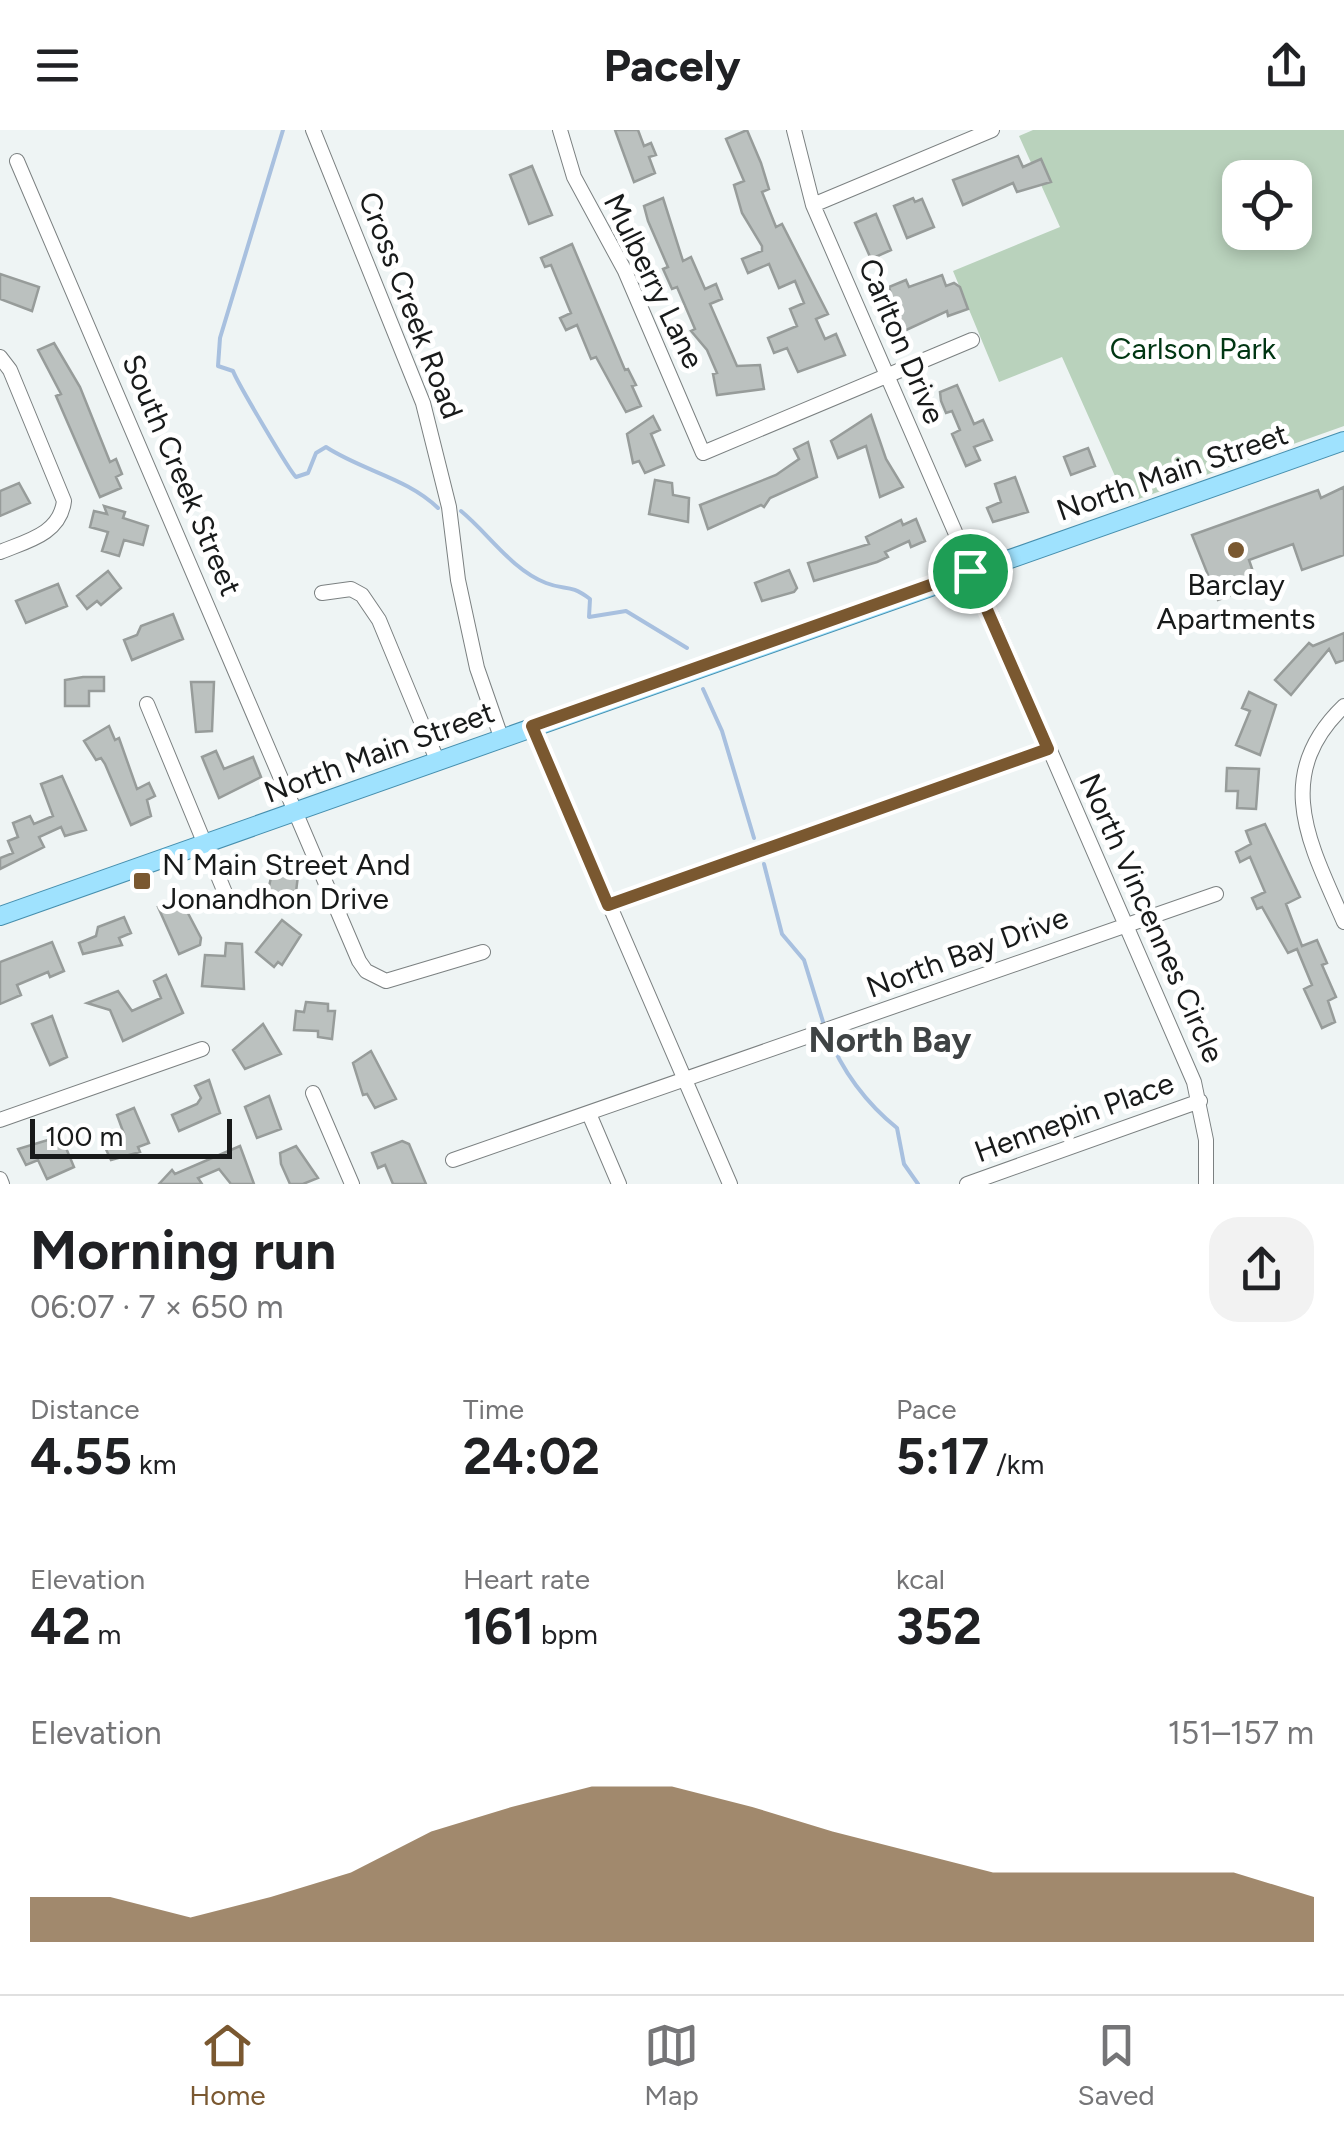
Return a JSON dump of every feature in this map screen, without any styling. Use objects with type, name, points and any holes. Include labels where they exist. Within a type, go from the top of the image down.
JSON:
[{"type":"main road","name":"North Main Street","points":[[0,916],[1344,442]]},
{"type":"street","name":"Cross Creek Road","points":[[313,130],[423,403],[449,508],[458,580],[477,668],[501,737]]},
{"type":"street","name":"Mulberry Lane","points":[[560,130],[574,177],[624,271],[703,454],[886,374]]},
{"type":"street","name":"Carlton Drive","points":[[794,130],[813,206],[970,571]]},
{"type":"street","points":[[813,206],[992,130]]},
{"type":"street","name":"South Creek Street","points":[[17,161],[359,962],[377,979],[386,981],[483,952]]},
{"type":"street","points":[[886,374],[972,340]]},
{"type":"street","points":[[0,358],[10,370],[62,492],[63,512],[51,529],[0,552]]},
{"type":"street","name":"North Vincennes Circle","points":[[970,571],[1200,1102],[1206,1140],[1206,1184]]},
{"type":"street","points":[[322,593],[351,589],[372,607],[437,760]]},
{"type":"street","points":[[147,704],[228,900]]},
{"type":"street","points":[[1344,706],[1310,754],[1302,807],[1308,838],[1344,922]]},
{"type":"street","points":[[532,726],[730,1184]]},
{"type":"street","points":[[608,905],[1048,749]]},
{"type":"street","name":"North Bay Drive","points":[[453,1160],[590,1116],[686,1078],[1216,894]]},
{"type":"street","points":[[0,1120],[202,1049]]},
{"type":"street","points":[[313,1093],[352,1184]]},
{"type":"street","name":"Hennepin Place","points":[[967,1184],[1200,1102]]},
{"type":"street","points":[[590,1116],[619,1184]]},
{"type":"green space","name":"Carlson Park","points":[[1033,130],[1344,130],[1344,426],[1127,503],[1062,357],[999,382],[953,271],[1060,227],[1019,136]]},
{"type":"building","points":[[615,130],[638,130],[644,146],[651,143],[656,155],[649,157],[655,173],[634,182]]},
{"type":"building","points":[[747,130],[769,189],[762,192],[776,227],[782,224],[828,314],[816,319],[825,339],[836,334],[845,355],[798,372],[787,348],[774,353],[768,338],[797,326],[790,309],[804,303],[795,281],[779,288],[769,264],[748,273],[742,259],[762,251],[762,246],[742,213],[734,185],[744,181],[726,139]]},
{"type":"building","points":[[1018,156],[1023,167],[1041,159],[1051,182],[1017,192],[1013,183],[963,205],[953,180]]},
{"type":"building","points":[[532,166],[552,215],[529,224],[510,175]]},
{"type":"building","points":[[663,198],[683,261],[691,257],[705,289],[716,284],[722,299],[710,304],[737,366],[760,365],[764,389],[717,395],[713,374],[717,373],[707,350],[691,331],[695,329],[677,287],[672,289],[663,269],[668,267],[648,221],[644,206]]},
{"type":"building","points":[[913,198],[915,202],[922,199],[934,227],[907,238],[894,206]]},
{"type":"building","points":[[876,214],[891,250],[871,259],[855,223]]},
{"type":"building","points":[[572,244],[625,370],[628,369],[636,385],[632,386],[641,406],[626,412],[596,357],[591,359],[577,325],[566,330],[560,318],[571,313],[551,265],[545,267],[541,258]]},
{"type":"building","points":[[0,274],[39,287],[32,311],[0,299]]},
{"type":"building","points":[[942,275],[946,286],[954,283],[960,287],[968,309],[948,316],[947,311],[902,332],[889,287],[906,280],[909,287]]},
{"type":"building","points":[[54,343],[80,387],[110,462],[116,459],[122,474],[116,477],[121,488],[100,497],[56,396],[61,394],[38,350]]},
{"type":"building","points":[[957,385],[974,424],[983,420],[992,440],[974,447],[980,460],[966,466],[952,434],[960,430],[952,411],[946,413],[940,392]]},
{"type":"building","points":[[871,415],[886,459],[903,487],[880,497],[866,446],[838,458],[831,441]]},
{"type":"building","points":[[653,416],[660,430],[651,434],[664,465],[645,473],[639,461],[633,463],[627,434]]},
{"type":"building","points":[[808,442],[817,477],[770,498],[764,507],[708,529],[700,505],[776,475],[799,459],[794,449]]},
{"type":"building","points":[[1088,448],[1095,466],[1071,475],[1064,457]]},
{"type":"building","points":[[1015,477],[1028,512],[993,522],[987,508],[1001,502],[995,484]]},
{"type":"building","points":[[655,480],[672,483],[673,495],[689,498],[688,522],[649,514]]},
{"type":"building","points":[[19,483],[30,503],[0,516],[0,491]]},
{"type":"building","name":"Barclay Apartments","points":[[1344,487],[1344,555],[1302,570],[1293,544],[1249,560],[1258,586],[1218,600],[1192,535],[1318,490],[1321,498]]},
{"type":"building","points":[[104,506],[125,512],[123,518],[148,526],[143,545],[124,540],[119,556],[102,551],[108,532],[90,527],[94,511],[107,514]]},
{"type":"building","points":[[916,519],[925,541],[911,547],[909,541],[885,552],[888,557],[877,562],[814,581],[808,563],[869,544],[866,537],[901,520],[903,525]]},
{"type":"building","points":[[789,570],[797,588],[794,592],[762,601],[755,583]]},
{"type":"building","points":[[108,571],[121,588],[101,605],[97,601],[87,609],[77,596]]},
{"type":"building","points":[[58,584],[67,606],[26,623],[16,601]]},
{"type":"building","points":[[173,614],[183,639],[132,660],[124,640],[137,635],[141,626]]},
{"type":"building","points":[[1344,633],[1344,660],[1336,663],[1329,649],[1291,695],[1275,680],[1309,643],[1313,646]]},
{"type":"building","points":[[104,677],[104,691],[89,691],[89,706],[65,706],[65,680]]},
{"type":"building","points":[[191,682],[214,682],[212,731],[196,732]]},
{"type":"building","points":[[1249,692],[1276,705],[1260,755],[1236,745],[1250,711],[1242,708]]},
{"type":"building","points":[[109,726],[115,740],[119,738],[137,789],[149,783],[155,796],[147,800],[151,816],[131,825],[105,764],[101,758],[96,760],[84,741]]},
{"type":"building","points":[[216,751],[224,769],[253,757],[261,777],[219,798],[202,757]]},
{"type":"building","points":[[1227,768],[1259,769],[1256,809],[1237,808],[1238,791],[1226,791]]},
{"type":"building","points":[[62,776],[86,830],[65,836],[61,827],[39,837],[44,847],[0,869],[0,858],[13,853],[8,841],[18,837],[13,823],[30,816],[34,824],[53,816],[41,784]]},
{"type":"building","points":[[1265,824],[1300,897],[1286,904],[1302,946],[1317,940],[1327,963],[1322,965],[1336,997],[1328,1001],[1335,1022],[1322,1028],[1304,989],[1312,985],[1297,949],[1288,953],[1262,907],[1257,909],[1252,898],[1265,892],[1250,857],[1240,862],[1236,852],[1251,844],[1246,831]]},
{"type":"building","points":[[276,855],[300,859],[296,892],[290,891],[289,896],[268,891]]},
{"type":"building","points":[[180,898],[201,938],[200,945],[179,954],[158,907]]},
{"type":"building","points":[[124,917],[131,933],[119,938],[122,945],[83,954],[79,943],[96,936],[98,927]]},
{"type":"building","points":[[282,920],[301,935],[282,965],[278,962],[274,967],[256,952]]},
{"type":"building","points":[[52,942],[64,971],[50,977],[48,972],[17,985],[21,995],[0,1004],[0,962]]},
{"type":"building","points":[[226,943],[242,944],[244,989],[202,986],[205,955],[225,956]]},
{"type":"building","points":[[166,975],[183,1013],[123,1041],[110,1010],[87,1003],[118,991],[132,1011],[161,998],[154,981]]},
{"type":"building","points":[[306,1002],[328,1004],[328,1011],[335,1011],[332,1039],[318,1037],[318,1031],[294,1030],[296,1011],[304,1012]]},
{"type":"building","points":[[52,1016],[67,1057],[50,1065],[32,1024]]},
{"type":"building","points":[[263,1024],[281,1054],[245,1069],[233,1050]]},
{"type":"building","points":[[371,1051],[396,1099],[375,1108],[367,1094],[363,1095],[353,1063]]},
{"type":"building","points":[[209,1080],[220,1113],[179,1131],[172,1115],[197,1104],[201,1098],[195,1086]]},
{"type":"building","points":[[269,1096],[281,1129],[257,1138],[245,1107]]},
{"type":"building","points":[[134,1108],[149,1143],[138,1147],[140,1152],[111,1160],[103,1143],[124,1134],[117,1115]]},
{"type":"building","points":[[61,1136],[74,1167],[47,1179],[38,1160],[26,1165],[18,1149]]},
{"type":"building","points":[[402,1141],[409,1144],[426,1184],[393,1184],[385,1165],[378,1168],[372,1153]]},
{"type":"building","points":[[240,1146],[254,1184],[231,1184],[219,1169],[198,1178],[202,1184],[159,1184],[172,1170],[175,1174]]},
{"type":"building","points":[[296,1146],[318,1178],[290,1184],[280,1153]]},
{"type":"waterway","points":[[283,130],[220,338],[218,366],[233,371],[296,477],[308,473],[316,453],[326,447],[413,489],[438,508]]},
{"type":"waterway","points":[[461,511],[533,577],[590,599],[589,617],[626,611],[687,648]]},
{"type":"waterway","points":[[703,689],[722,731],[754,838]]},
{"type":"waterway","points":[[764,864],[782,934],[804,960],[824,1025]]},
{"type":"waterway","points":[[828,1034],[856,1086],[897,1128],[904,1164],[918,1184]]},
{"type":"place","name":"Barclay Apartments","points":[[1236,550]]},
{"type":"place","name":"N Main Street And Jonandhon Drive","points":[[142,881]]},
{"type":"district","name":"North Bay","points":[[890,1040]]},
{"type":"route","points":[[970,571],[1048,749],[608,905],[532,726],[970,571]]}]
